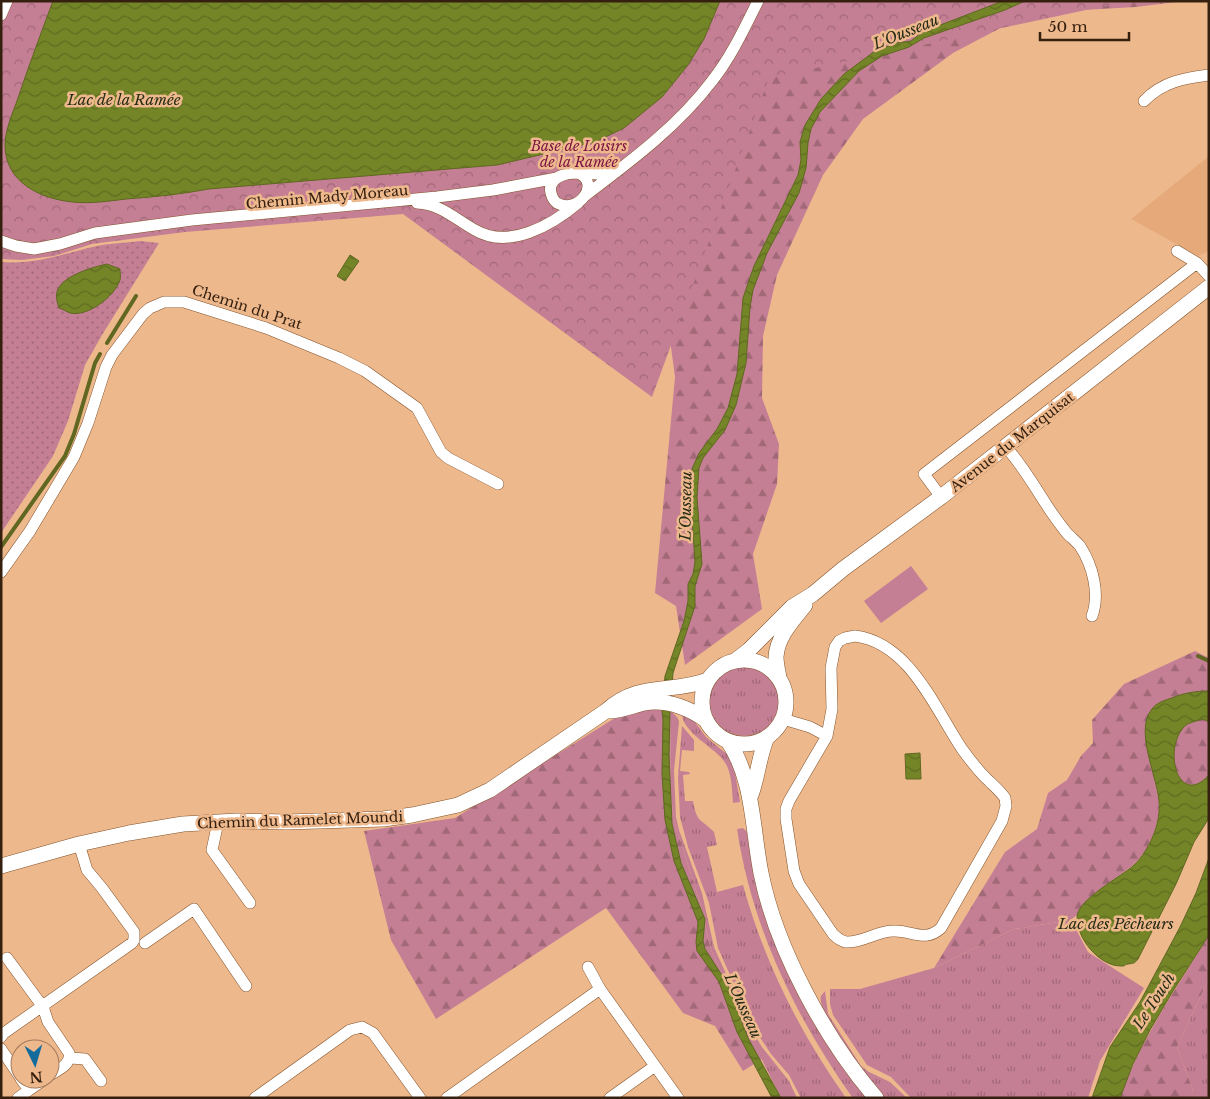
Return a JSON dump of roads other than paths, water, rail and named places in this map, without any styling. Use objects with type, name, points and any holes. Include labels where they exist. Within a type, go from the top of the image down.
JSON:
[{"type":"main road","name":"Avenue du Marquisat","points":[[736,660],[749,650],[792,607],[813,594],[843,569],[941,497],[1209,287]]},
{"type":"main road","name":"Avenue du Marquisat","points":[[779,678],[776,656],[780,641],[789,625],[813,594]]},
{"type":"main road","points":[[736,660],[760,663],[779,678],[785,691],[786,705],[783,719],[767,737],[755,742],[741,744],[728,741],[717,734],[706,720],[702,702],[704,691],[708,680],[715,671],[725,664],[736,660]]},
{"type":"main road","name":"Chemin du Ramelet Moundi","points":[[1,866],[79,844],[183,824],[383,819],[458,805],[490,790],[606,711],[619,710],[646,703],[708,680]]},
{"type":"main road","name":"Chemin du Ramelet Moundi","points":[[668,695],[706,720]]},
{"type":"main road","points":[[751,795],[757,779],[762,750],[767,737]]},
{"type":"main road","points":[[728,741],[736,753],[751,795],[761,874],[786,950],[814,1008],[829,1034],[876,1098]]},
{"type":"street","points":[[1,15],[7,1]]},
{"type":"street","points":[[616,172],[567,174],[557,178],[550,188],[551,196],[556,202],[563,205],[570,206],[578,203],[586,195],[616,172],[668,129],[708,87],[740,39],[758,1]]},
{"type":"street","points":[[1144,100],[1151,94],[1183,78],[1209,75]]},
{"type":"street","points":[[578,173],[586,178],[588,182],[586,195]]},
{"type":"street","name":"Chemin Mady Moreau","points":[[1,241],[16,246],[34,248],[60,244],[95,234],[182,223],[192,220],[460,194],[557,178]]},
{"type":"street","name":"Chemin Mady Moreau","points":[[182,223],[190,225],[398,204],[425,204],[443,209],[480,233],[506,237],[542,227],[565,214],[578,203]]},
{"type":"street","points":[[1177,251],[1197,263],[1209,276]]},
{"type":"street","points":[[941,497],[924,474],[1197,263]]},
{"type":"street","name":"Chemin du Prat","points":[[1,572],[30,531],[74,457],[112,355],[143,314],[150,308],[164,302],[184,302],[266,328],[339,358],[364,371],[417,408],[441,452],[448,458],[498,484]]},
{"type":"street","points":[[1006,447],[1028,474],[1046,504],[1067,533],[1080,546],[1094,580],[1096,604],[1092,616]]},
{"type":"street","points":[[855,636],[866,638],[890,650],[904,663],[934,702],[962,749],[1005,798],[1006,806],[1002,821],[941,928],[936,933],[922,936],[907,932],[890,931],[846,942],[833,934],[799,884],[790,853],[786,809],[827,736],[832,709],[831,668],[835,647],[839,641],[845,638],[855,636]]},
{"type":"street","points":[[783,719],[810,727],[827,736]]},
{"type":"street","points":[[218,822],[212,850],[250,903]]},
{"type":"street","points":[[79,844],[85,867],[107,904],[134,932],[140,942]]},
{"type":"street","points":[[1,1037],[4,1033],[132,943],[140,942],[194,910],[246,986]]},
{"type":"street","points":[[7,958],[43,1007],[48,1022],[70,1058]]},
{"type":"street","points":[[588,967],[600,989],[678,1098]]},
{"type":"street","points":[[447,1098],[600,989]]},
{"type":"street","points":[[256,1098],[350,1030],[362,1027],[373,1034],[420,1098]]},
{"type":"street","points":[[1,1049],[10,1062]]},
{"type":"street","points":[[60,1068],[70,1058]]},
{"type":"street","points":[[70,1058],[84,1059],[101,1081]]},
{"type":"street","points":[[610,1098],[655,1066]]},
{"type":"street","points":[[18,1098],[29,1090]]},
{"type":"water","name":"Lac de la Ramée","points":[[53,1],[720,1],[704,39],[688,65],[662,97],[624,128],[595,142],[497,165],[209,189],[86,203],[61,200],[37,192],[18,179],[11,169],[7,158],[5,139],[8,127]]},
{"type":"water","points":[[1003,1],[1025,1],[1005,10],[924,38],[909,47],[882,56],[859,71],[820,112],[811,129],[806,168],[799,193],[767,253],[753,290],[746,363],[736,405],[725,430],[703,458],[699,468],[697,497],[702,564],[695,586],[695,606],[673,673],[670,712],[669,756],[672,824],[681,863],[705,919],[703,941],[705,949],[727,983],[748,1038],[781,1098],[772,1098],[737,1032],[719,982],[697,951],[698,922],[674,861],[665,820],[662,774],[662,711],[665,676],[684,621],[688,601],[688,584],[693,574],[695,562],[691,502],[692,469],[699,453],[717,429],[728,408],[737,374],[743,298],[754,266],[798,175],[801,160],[800,142],[805,125],[821,99],[844,74],[875,51],[897,43],[911,41],[921,33]]},
{"type":"water","points":[[350,255],[359,261],[345,281],[337,276]]},
{"type":"water","points":[[107,264],[120,269],[120,280],[106,299],[85,312],[70,313],[59,308],[57,294],[62,284],[80,272]]},
{"type":"water","name":"Lac des Pêcheurs","points":[[1209,691],[1209,722],[1203,719],[1185,726],[1178,736],[1174,760],[1177,772],[1182,780],[1189,785],[1198,784],[1209,775],[1209,818],[1194,842],[1176,884],[1138,959],[1134,963],[1124,966],[1113,965],[1097,956],[1080,933],[1077,916],[1079,909],[1092,896],[1137,862],[1146,850],[1155,831],[1159,801],[1148,754],[1145,729],[1147,718],[1152,709],[1161,702],[1181,695]]},
{"type":"water","points":[[920,753],[921,779],[906,779],[905,754]]},
{"type":"water","name":"Le Touch","points":[[1209,858],[1209,935],[1150,1030],[1133,1064],[1120,1098],[1092,1098],[1110,1047],[1140,1002],[1180,927],[1196,893]]},
{"type":"waterway","points":[[107,343],[136,296]]},
{"type":"waterway","points":[[1,547],[65,456],[74,434],[95,363],[100,354]]},
{"type":"waterway","points":[[1198,656],[1209,661]]},
{"type":"water label","name":"L'Ousseau","points":[[906,32]]},
{"type":"water label","name":"L'Ousseau","points":[[686,506]]},
{"type":"water label","name":"L'Ousseau","points":[[743,1006]]},
{"type":"park label","name":"Base de Loisirs de la Ramée","points":[[579,154]]}]
